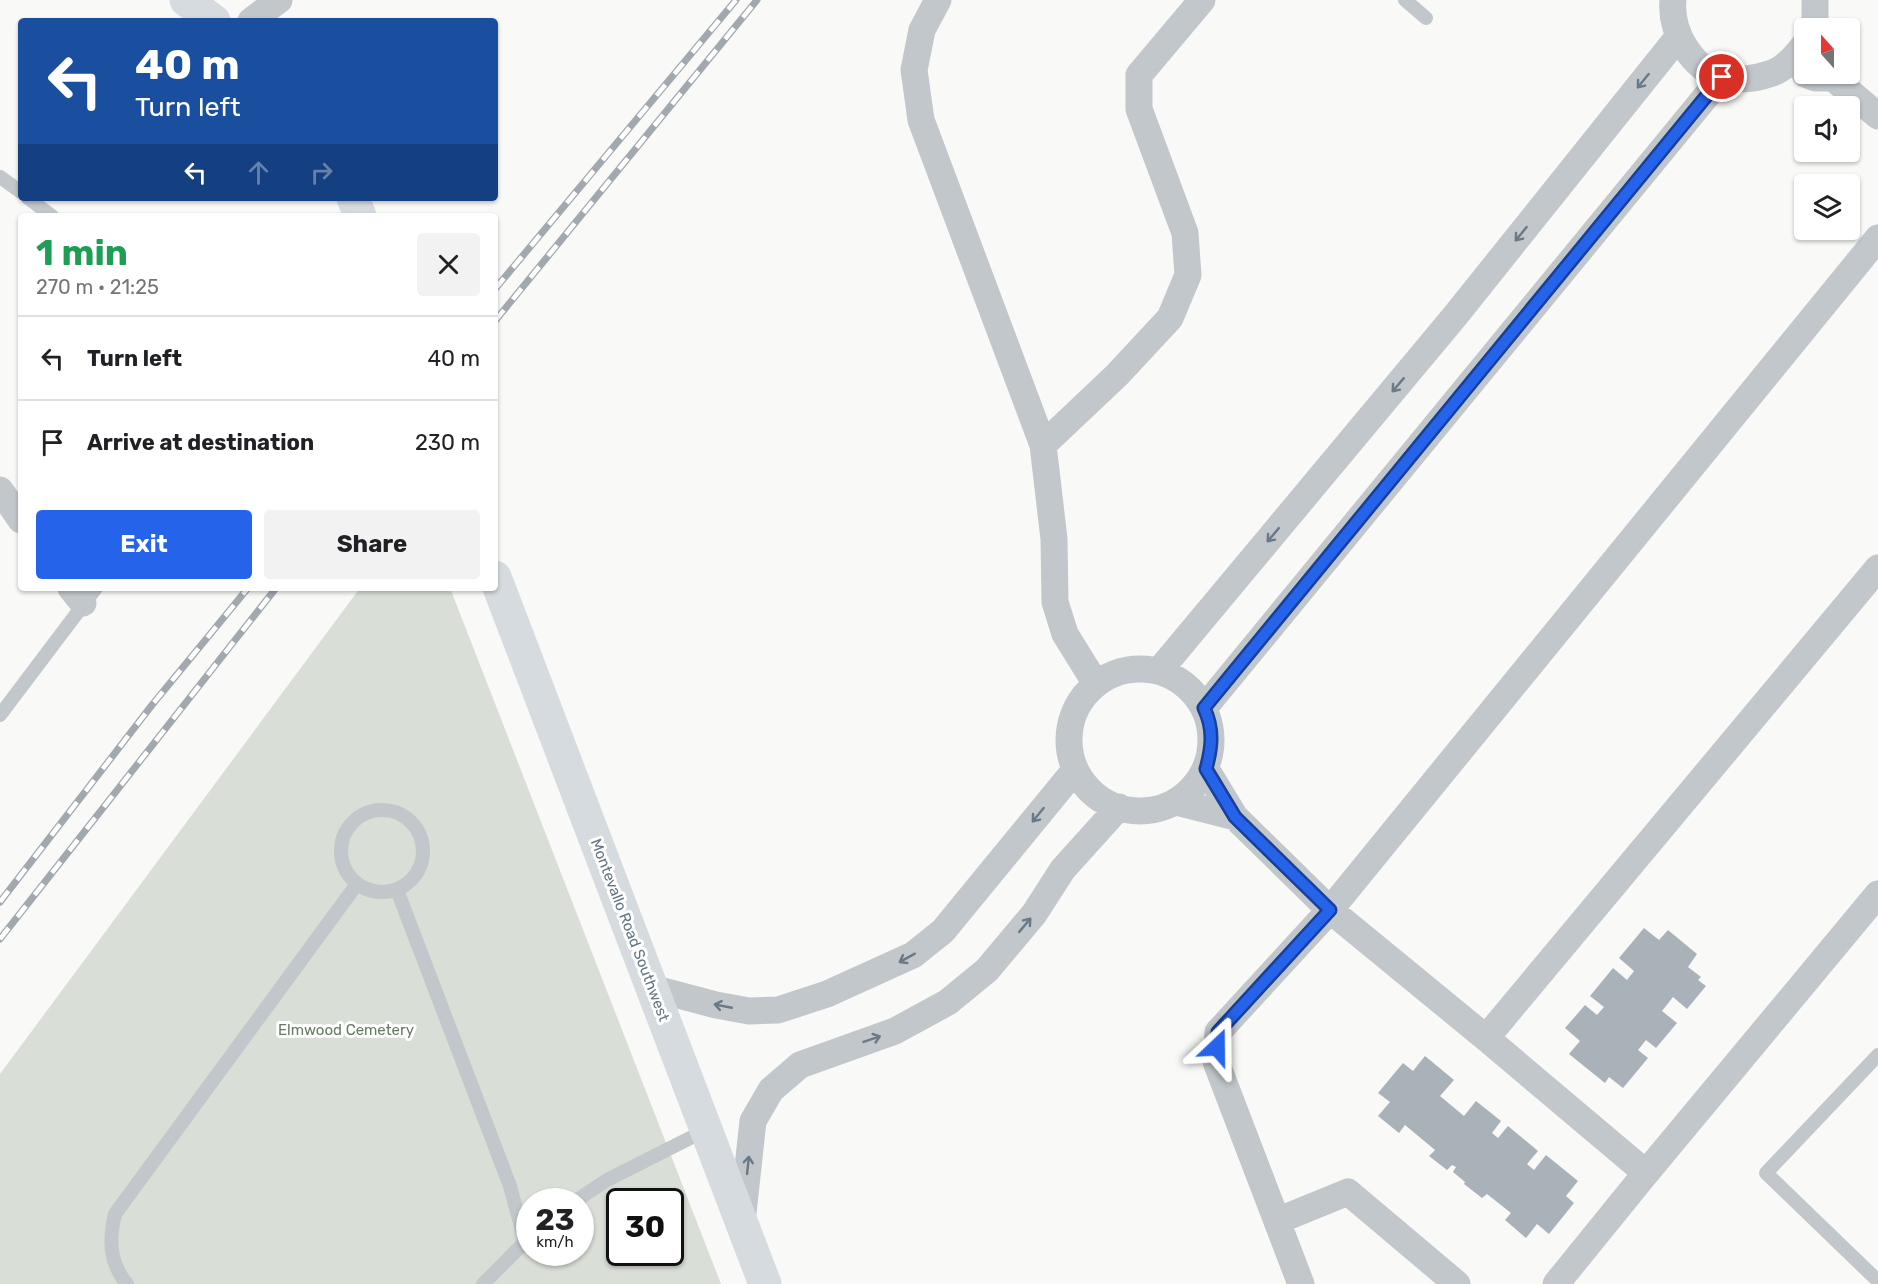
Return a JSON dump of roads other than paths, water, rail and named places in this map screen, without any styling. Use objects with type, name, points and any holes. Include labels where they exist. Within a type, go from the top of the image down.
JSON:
[{"type":"main road","points":[[186,0],[210,18]]},
{"type":"main road","name":"Montevallo Road Southwest","points":[[498,585],[765,1284]]},
{"type":"street","points":[[938,0],[922,30],[914,70],[921,120],[1043,445],[1054,539],[1055,602],[1065,634],[1096,684]]},
{"type":"street","points":[[1043,445],[1117,375],[1170,318],[1188,275],[1185,233],[1139,109],[1139,75],[1202,0]]},
{"type":"street","points":[[1673,0],[1675,26],[1679,36],[1685,48],[1701,65],[1722,77],[1747,79],[1794,71]]},
{"type":"street","points":[[1815,0],[1815,18]]},
{"type":"street","points":[[254,18],[274,5]]},
{"type":"street","points":[[1159,671],[1455,316],[1679,36]]},
{"type":"street","points":[[1204,708],[1722,77]]},
{"type":"street","points":[[1842,84],[1878,116]]},
{"type":"street","points":[[1301,1284],[1216,1062],[1218,1032],[1330,910],[1878,238]]},
{"type":"street","points":[[0,490],[18,516]]},
{"type":"street","points":[[1486,1038],[1878,568]]},
{"type":"street","points":[[1140,668],[1159,671],[1185,683],[1200,700],[1210,722],[1212,746],[1206,769],[1194,788],[1176,802],[1154,810],[1130,811],[1108,804],[1088,789],[1075,770],[1069,747],[1070,723],[1080,702],[1096,684],[1116,672],[1140,668]]},
{"type":"street","points":[[1206,769],[1235,817],[1330,910],[1646,1173]]},
{"type":"street","points":[[652,988],[749,1011],[778,1010],[826,994],[913,955],[943,931],[1075,770]]},
{"type":"street","points":[[1176,802],[1235,817]]},
{"type":"street","points":[[742,1224],[753,1121],[771,1090],[800,1065],[896,1031],[948,1002],[987,970],[1034,914],[1063,869],[1119,807]]},
{"type":"street","points":[[1556,1284],[1878,894]]},
{"type":"street","points":[[1277,1221],[1348,1192],[1457,1284]]},
{"type":"lane","points":[[1405,0],[1426,18]]},
{"type":"lane","points":[[0,177],[18,190]]},
{"type":"lane","points":[[32,201],[48,213]]},
{"type":"lane","points":[[0,715],[83,593]]},
{"type":"lane","points":[[383,810],[399,813],[412,822],[421,836],[424,852],[420,868],[411,881],[397,890],[381,892],[365,889],[352,880],[343,866],[340,850],[344,834],[354,821],[367,812],[383,810]]},
{"type":"lane","points":[[127,1284],[116,1266],[111,1249],[115,1214],[357,884]]},
{"type":"lane","points":[[397,890],[516,1205]]},
{"type":"lane","points":[[1878,1055],[1766,1173],[1878,1281]]},
{"type":"lane","points":[[594,1189],[706,1130]]},
{"type":"lane","points":[[483,1284],[516,1250]]},
{"type":"railway","points":[[498,285],[736,0]]},
{"type":"railway","points":[[498,317],[757,0]]},
{"type":"railway","points":[[0,902],[152,705],[246,591]]},
{"type":"railway","points":[[0,939],[274,591]]},
{"type":"park label","name":"Elmwood Cemetery","points":[[346,1030]]}]
